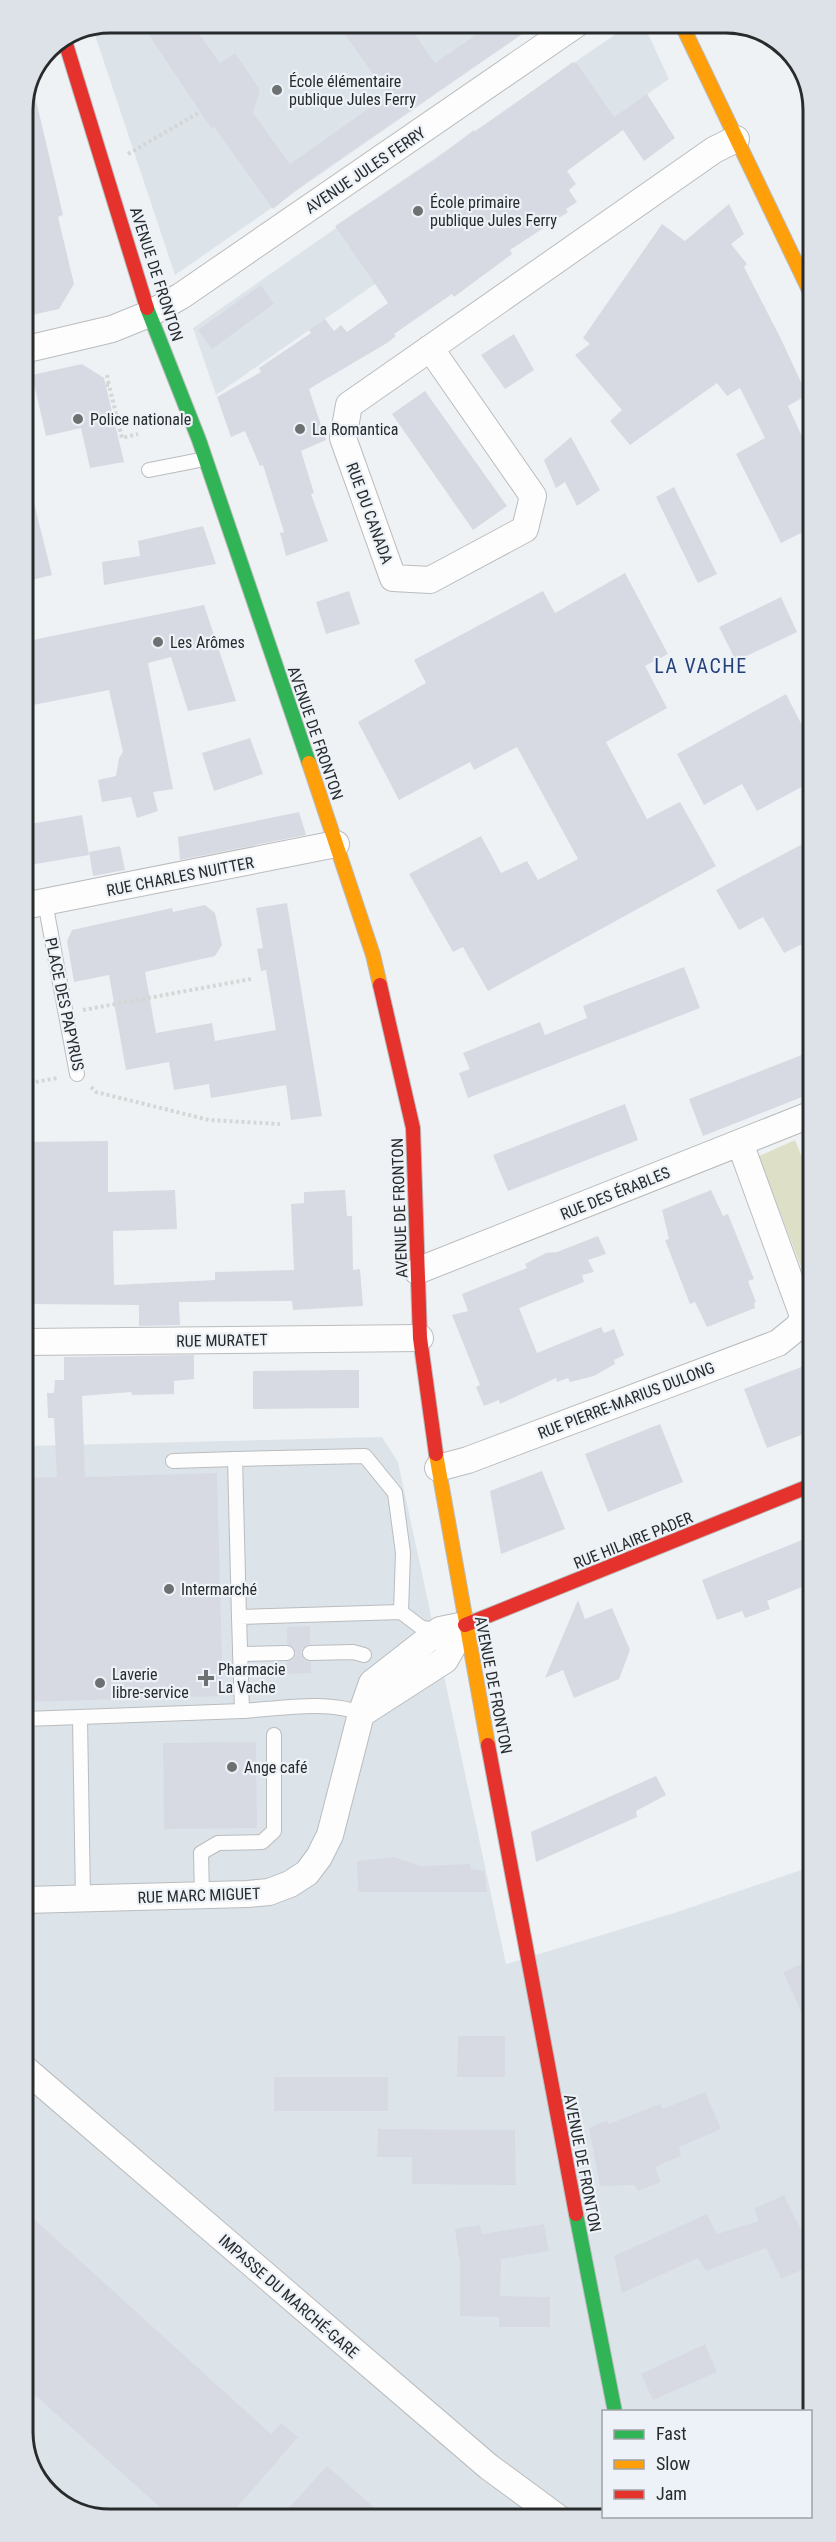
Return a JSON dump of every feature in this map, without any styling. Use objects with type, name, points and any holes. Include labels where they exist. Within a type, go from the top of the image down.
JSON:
[{"type":"street","name":"AVENUE JULES FERRY","points":[[33,348],[112,329],[149,314],[190,290],[563,33]]},
{"type":"street","points":[[686,33],[803,273]]},
{"type":"street","name":"AVENUE DE FRONTON","points":[[67,46],[149,314],[205,459],[373,955],[413,1128],[420,1338],[438,1468],[465,1625],[615,2410]]},
{"type":"street","name":"RUE DU CANADA","points":[[430,348],[533,496],[525,529],[430,580],[393,578],[343,438],[349,405],[430,348],[704,157],[736,139]]},
{"type":"street","name":"RUE CHARLES NUITTER","points":[[34,904],[336,844]]},
{"type":"street","name":"RUE DES ÉRABLES","points":[[417,1271],[803,1118]]},
{"type":"street","name":"RUE PIERRE-MARIUS DULONG","points":[[438,1468],[468,1460],[778,1343],[799,1326],[803,1316],[741,1143]]},
{"type":"street","name":"RUE MURATET","points":[[33,1342],[420,1338]]},
{"type":"street","name":"RUE HILAIRE PADER","points":[[465,1625],[803,1489]]},
{"type":"street","points":[[361,1714],[445,1660],[465,1625]]},
{"type":"street","name":"RUE MARC MIGUET","points":[[33,1900],[269,1892],[290,1884],[307,1873],[319,1857],[330,1834],[361,1714],[372,1683],[440,1630],[465,1625]]},
{"type":"street","name":"IMPASSE DU MARCHÉ-GARE","points":[[33,2076],[489,2467],[546,2509]]},
{"type":"lane","points":[[149,470],[205,459]]},
{"type":"lane","name":"PLACE DES PAPYRUS","points":[[34,904],[66,1014],[77,1074]]},
{"type":"lane","points":[[173,1461],[366,1456],[395,1493],[403,1553],[401,1612]]},
{"type":"lane","points":[[235,1459],[242,1711]]},
{"type":"lane","points":[[239,1617],[401,1612],[422,1628],[440,1630]]},
{"type":"lane","points":[[310,1653],[353,1652],[364,1655]]},
{"type":"lane","points":[[240,1654],[287,1653]]},
{"type":"lane","points":[[33,1719],[332,1707],[350,1709],[361,1714]]},
{"type":"lane","points":[[80,1718],[83,1899]]},
{"type":"lane","points":[[201,1896],[201,1853],[218,1843],[262,1842],[274,1831],[274,1735]]},
{"type":"path","points":[[134,152],[200,112]]},
{"type":"path","points":[[107,375],[122,438],[138,434]]},
{"type":"path","points":[[66,1014],[251,979]]},
{"type":"path","points":[[33,1082],[77,1074]]},
{"type":"path","name":"PLACE DES PAPYRUS","points":[[77,1074],[96,1092],[209,1120],[280,1124]]},
{"type":"shaded area","name":"École élémentaire publique Jules Ferry","points":[[524,33],[175,275],[95,34]]},
{"type":"shaded area","name":"École primaire publique Jules Ferry","points":[[617,33],[648,33],[669,79],[216,395],[193,328],[336,226]]},
{"type":"shaded area","points":[[382,1437],[398,1462],[506,1964],[674,1913],[803,1869],[803,2410],[602,2410],[602,2509],[105,2509],[95,2508],[71,2499],[49,2479],[39,2461],[33,2432],[33,1446]]},
{"type":"green space","points":[[795,1140],[803,1160],[803,1272],[759,1156]]},
{"type":"building","points":[[148,33],[198,33],[220,63],[235,53],[260,90],[253,113],[290,164],[388,95],[344,33],[414,33],[435,63],[478,33],[523,33],[304,184],[273,209],[214,127],[211,128]]},
{"type":"building","points":[[573,62],[578,65],[614,117],[647,94],[675,138],[644,161],[623,130],[567,171],[576,184],[569,190],[577,202],[566,209],[568,212],[510,250],[512,254],[454,297],[452,294],[394,334],[396,336],[387,343],[309,389],[326,440],[301,451],[314,493],[311,494],[328,541],[286,556],[280,533],[284,532],[263,465],[260,466],[245,431],[231,437],[217,397],[261,372],[259,368],[311,333],[309,330],[325,319],[334,331],[341,325],[347,332],[388,303],[335,226],[436,159]]},
{"type":"building","points":[[34,94],[63,215],[58,217],[74,284],[59,309],[33,315]]},
{"type":"building","points":[[729,204],[744,234],[731,244],[747,264],[744,267],[803,386],[803,397],[788,406],[803,439],[803,532],[781,543],[736,454],[765,438],[740,388],[727,396],[717,383],[630,445],[610,421],[622,410],[575,355],[590,344],[583,338],[662,224],[685,241]]},
{"type":"building","points":[[261,285],[274,304],[212,349],[198,330]]},
{"type":"building","points":[[514,334],[534,370],[505,389],[481,355]]},
{"type":"building","name":"Police nationale","points":[[82,364],[104,378],[124,462],[90,468],[81,428],[46,436],[33,375]]},
{"type":"building","points":[[425,391],[507,506],[473,530],[392,414]]},
{"type":"building","points":[[571,437],[600,490],[577,506],[565,482],[556,488],[544,460]]},
{"type":"building","points":[[674,487],[717,574],[698,583],[656,497]]},
{"type":"building","points":[[33,499],[52,575],[33,580]]},
{"type":"building","points":[[203,526],[216,564],[104,585],[102,562],[140,556],[138,541]]},
{"type":"building","points":[[625,573],[668,654],[645,666],[667,708],[606,742],[647,819],[680,802],[716,866],[488,991],[463,947],[453,952],[409,874],[481,836],[501,873],[527,861],[538,880],[578,859],[517,747],[474,770],[470,762],[399,800],[358,722],[426,683],[414,660],[543,591],[555,613]]},
{"type":"building","points":[[349,591],[360,624],[326,634],[316,602]]},
{"type":"building","points":[[781,597],[797,632],[736,661],[719,627]]},
{"type":"building","points":[[204,605],[236,701],[188,711],[171,657],[148,663],[173,789],[153,792],[158,811],[137,818],[131,797],[102,802],[98,780],[116,776],[119,758],[123,752],[109,690],[33,705],[33,640]]},
{"type":"building","points":[[786,694],[803,727],[803,786],[757,811],[742,784],[704,805],[677,754]]},
{"type":"building","points":[[250,738],[263,774],[214,791],[202,753]]},
{"type":"building","points":[[299,812],[306,835],[180,860],[178,837]]},
{"type":"building","points":[[82,815],[89,855],[33,864],[33,823]]},
{"type":"building","points":[[803,844],[803,944],[784,953],[763,917],[739,930],[716,890]]},
{"type":"building","points":[[120,846],[125,870],[93,876],[89,852]]},
{"type":"building","points":[[287,903],[322,1116],[291,1120],[286,1085],[211,1098],[209,1084],[174,1090],[169,1062],[126,1070],[109,975],[74,982],[67,941],[72,930],[172,908],[173,912],[205,905],[215,913],[222,945],[215,956],[145,972],[156,1033],[212,1023],[215,1041],[276,1030],[266,970],[261,971],[257,949],[263,948],[256,908]]},
{"type":"building","points":[[684,967],[700,1008],[468,1098],[459,1073],[470,1069],[463,1053],[540,1022],[545,1035],[587,1018],[583,1006]]},
{"type":"building","points":[[803,1055],[803,1097],[703,1136],[689,1099]]},
{"type":"building","points":[[625,1104],[638,1140],[508,1191],[493,1155]]},
{"type":"building","points":[[108,1141],[108,1192],[175,1190],[177,1229],[113,1231],[114,1285],[215,1280],[215,1272],[294,1270],[291,1204],[304,1203],[304,1192],[345,1190],[347,1216],[352,1216],[353,1270],[360,1269],[363,1306],[293,1310],[292,1301],[179,1302],[180,1325],[139,1326],[139,1305],[33,1304],[33,1142]]},
{"type":"building","points":[[711,1190],[723,1216],[728,1214],[754,1279],[748,1281],[756,1302],[754,1303],[755,1308],[707,1327],[695,1302],[690,1304],[665,1240],[669,1239],[662,1210]]},
{"type":"building","points":[[598,1236],[606,1254],[588,1260],[594,1272],[582,1275],[584,1282],[519,1308],[537,1353],[601,1327],[604,1333],[614,1329],[624,1355],[614,1360],[615,1364],[594,1376],[570,1382],[568,1378],[557,1382],[556,1378],[500,1404],[499,1400],[484,1406],[476,1387],[480,1385],[452,1315],[468,1311],[462,1294],[527,1268],[525,1264],[546,1253],[557,1252]]},
{"type":"building","points":[[194,1355],[194,1379],[174,1381],[174,1394],[132,1395],[131,1392],[82,1396],[85,1477],[217,1473],[223,1696],[33,1702],[33,1478],[57,1477],[54,1418],[48,1418],[47,1393],[54,1393],[55,1380],[64,1380],[64,1357]]},
{"type":"building","points":[[803,1366],[803,1434],[767,1448],[744,1389]]},
{"type":"building","points":[[359,1370],[359,1408],[253,1409],[253,1371]]},
{"type":"building","points":[[660,1424],[683,1482],[608,1512],[585,1454]]},
{"type":"building","points":[[542,1471],[565,1529],[501,1554],[490,1491]]},
{"type":"building","points":[[803,1540],[803,1587],[767,1601],[770,1609],[745,1618],[742,1611],[717,1620],[702,1580]]},
{"type":"building","points":[[578,1600],[585,1619],[612,1608],[630,1650],[619,1679],[574,1698],[563,1670],[545,1678]]},
{"type":"building","points":[[310,1626],[310,1644],[302,1648],[301,1654],[305,1661],[311,1662],[311,1673],[287,1674],[287,1662],[292,1660],[296,1653],[294,1648],[287,1644],[287,1627]]},
{"type":"building","points":[[256,1742],[257,1828],[164,1829],[163,1743]]},
{"type":"building","points":[[656,1776],[666,1795],[636,1811],[637,1817],[536,1862],[531,1832]]},
{"type":"building","points":[[394,1857],[421,1866],[470,1864],[471,1869],[484,1871],[487,1892],[358,1892],[357,1861]]},
{"type":"building","points":[[803,1963],[803,2015],[783,1972]]},
{"type":"building","points":[[458,2036],[505,2036],[505,2077],[457,2077]]},
{"type":"building","points":[[274,2077],[388,2077],[388,2111],[274,2111]]},
{"type":"building","points":[[705,2092],[721,2129],[679,2147],[681,2156],[655,2167],[661,2182],[638,2191],[634,2185],[600,2186],[589,2128],[607,2120],[609,2124],[660,2104],[663,2109]]},
{"type":"building","points":[[378,2129],[515,2130],[516,2185],[412,2184],[412,2157],[377,2157]]},
{"type":"building","points":[[784,2195],[801,2230],[803,2229],[803,2269],[781,2279],[766,2248],[706,2271],[698,2258],[622,2293],[614,2256],[707,2214],[717,2234],[759,2221],[754,2209]]},
{"type":"building","points":[[33,2218],[271,2434],[281,2423],[298,2437],[236,2509],[162,2509],[33,2393]]},
{"type":"building","points":[[544,2224],[549,2251],[501,2259],[500,2296],[550,2297],[550,2327],[499,2327],[499,2317],[460,2316],[460,2264],[455,2229],[480,2225],[482,2234]]},
{"type":"building","points":[[705,2344],[717,2372],[653,2400],[641,2374]]},
{"type":"building","points":[[327,2466],[376,2509],[288,2509]]},
{"type":"traffic: fast","points":[[147,308],[199,440],[309,763]]},
{"type":"traffic: fast","points":[[576,2214],[615,2410]]},
{"type":"traffic: slow","points":[[686,33],[803,277]]},
{"type":"traffic: slow","points":[[309,763],[373,955],[380,985]]},
{"type":"traffic: slow","points":[[436,1454],[488,1745]]},
{"type":"traffic: jam","points":[[67,46],[147,308]]},
{"type":"traffic: jam","points":[[380,985],[413,1128],[420,1338],[436,1454]]},
{"type":"traffic: jam","points":[[465,1625],[803,1489]]},
{"type":"traffic: jam","points":[[488,1745],[576,2214]]},
{"type":"place","name":"École élémentaire publique Jules Ferry","points":[[277,90]]},
{"type":"place","name":"École primaire publique Jules Ferry","points":[[418,211]]},
{"type":"place","name":"Police nationale","points":[[78,419]]},
{"type":"place","name":"La Romantica","points":[[300,429]]},
{"type":"place","name":"Les Arômes","points":[[158,642]]},
{"type":"place","name":"Intermarché","points":[[169,1589]]},
{"type":"place","name":"Pharmacie La Vache","points":[[206,1678]]},
{"type":"place","name":"Laverie libre-service","points":[[100,1683]]},
{"type":"place","name":"Ange café","points":[[232,1767]]},
{"type":"district","name":"LA VACHE","points":[[701,666]]}]
